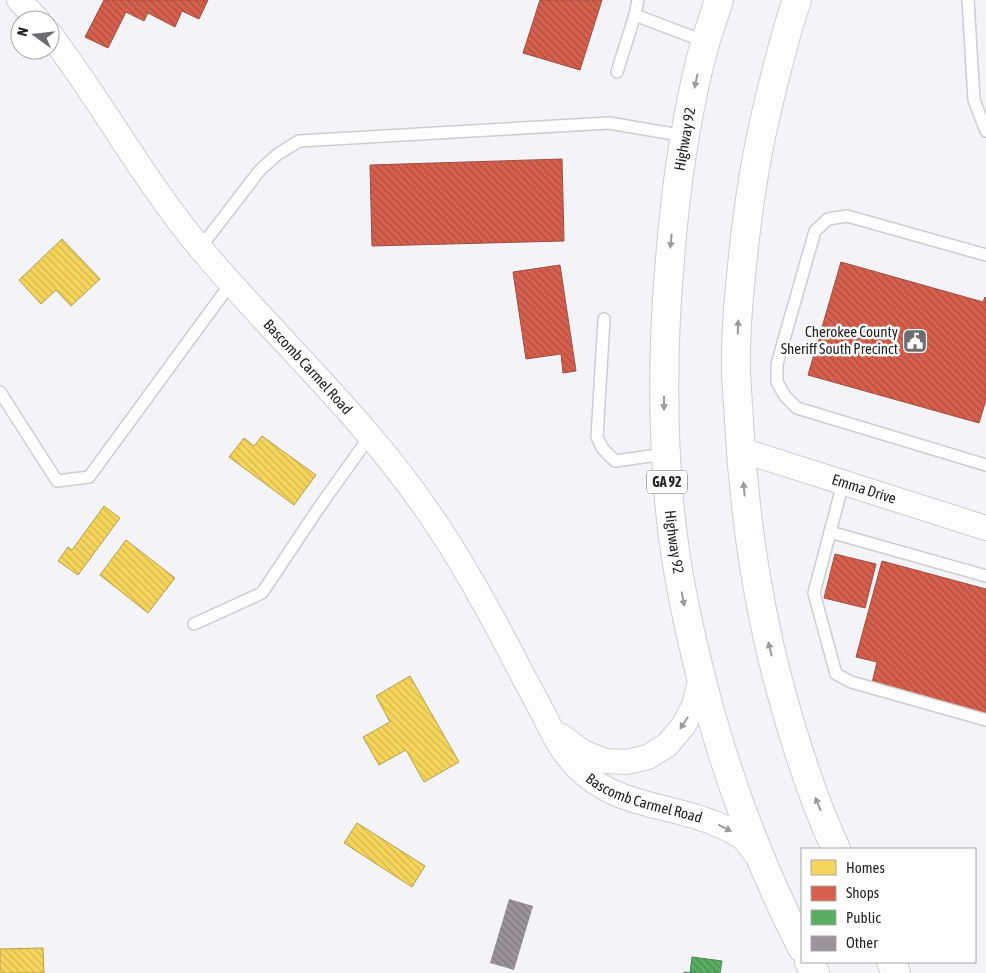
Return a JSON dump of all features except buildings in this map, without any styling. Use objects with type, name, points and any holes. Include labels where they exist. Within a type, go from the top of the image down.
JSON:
[{"type":"main road","name":"Highway 92","points":[[719,0],[700,64],[685,136],[674,211],[667,288],[664,361],[664,435],[669,502],[677,565],[687,620],[700,678],[716,734],[762,862],[801,946]]},
{"type":"main road","points":[[797,0],[775,75],[758,150],[747,220],[738,299],[736,364],[746,506],[761,611],[788,719],[806,774],[836,848]]},
{"type":"street","points":[[19,0],[28,10]]},
{"type":"street","name":"Bascomb Carmel Road","points":[[60,48],[146,176],[200,248],[370,436],[397,468],[432,516],[489,611],[555,739],[576,766],[592,781],[618,795],[701,818],[725,827],[744,839],[762,862]]},
{"type":"street","name":"Emma Drive","points":[[741,450],[986,528]]},
{"type":"street","name":"Bascomb Carmel Road","points":[[544,716],[560,736],[583,752],[605,761],[626,762],[641,759],[648,757],[667,745],[684,725],[694,705],[700,678]]},
{"type":"lane","points":[[617,72],[638,0]]},
{"type":"lane","points":[[968,0],[974,100],[986,131]]},
{"type":"lane","points":[[635,15],[706,42]]},
{"type":"lane","points":[[200,248],[260,170],[278,154],[299,141],[609,123],[685,136]]},
{"type":"lane","points":[[986,255],[847,216],[828,219],[815,231],[777,364],[777,382],[785,396],[797,408],[986,465]]},
{"type":"lane","points":[[0,392],[57,481],[89,476],[231,283]]},
{"type":"lane","points":[[604,319],[598,438],[603,449],[615,460],[665,454]]},
{"type":"lane","points":[[194,624],[262,592],[370,436]]},
{"type":"lane","points":[[843,483],[814,593],[836,674],[851,682],[986,720]]},
{"type":"lane","points":[[830,532],[986,576]]},
{"type":"place","name":"Cherokee County Sheriff South Precinct","points":[[915,341]]}]
